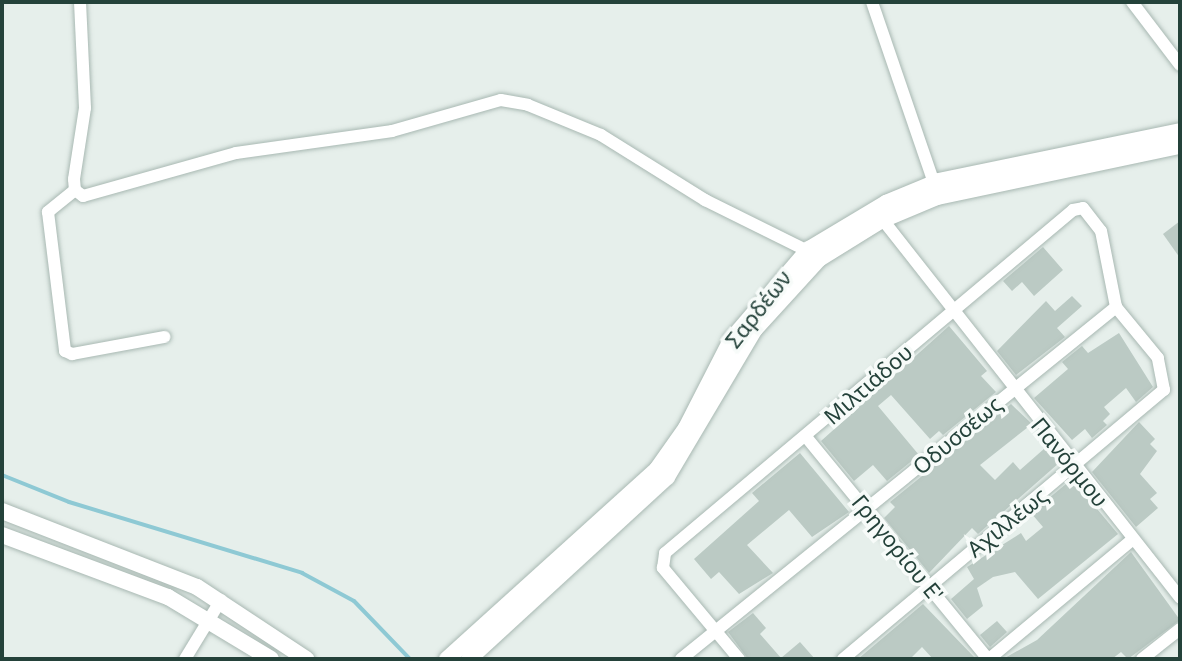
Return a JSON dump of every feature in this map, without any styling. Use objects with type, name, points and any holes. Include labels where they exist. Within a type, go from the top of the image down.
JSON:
[{"type":"main road","name":"Σαρδέων","points":[[447,659],[657,469],[686,428],[738,331],[814,254],[934,183],[1180,131]]},
{"type":"main road","name":"Σαρδέων","points":[[878,215],[965,190],[1180,146]]},
{"type":"main road","name":"Σαρδέων","points":[[469,659],[667,477],[755,329],[814,254]]},
{"type":"main road","points":[[2,511],[221,600],[306,659]]},
{"type":"main road","points":[[2,535],[148,589],[209,618],[271,659]]},
{"type":"street","points":[[80,2],[85,108],[75,190],[48,212],[65,351],[72,354],[164,337]]},
{"type":"street","points":[[872,2],[934,183]]},
{"type":"street","points":[[1132,2],[1180,65]]},
{"type":"street","points":[[75,190],[91,197],[236,153],[392,131],[501,100],[601,135],[705,200],[814,254]]},
{"type":"street","name":"Μιλτιάδου","points":[[716,630],[663,568],[665,553],[807,438],[1073,210],[1083,208],[1101,231],[1116,307]]},
{"type":"street","name":"Πανόρμου","points":[[878,215],[1012,389],[1180,598]]},
{"type":"street","name":"Αχιλλέως","points":[[843,659],[1159,396],[1167,382],[1158,358],[1116,307]]},
{"type":"street","name":"Οδυσσέως","points":[[681,659],[1116,307]]},
{"type":"street","name":"Γρηγορίου Ε'","points":[[807,438],[988,659]]},
{"type":"street","points":[[988,659],[1133,539]]},
{"type":"street","points":[[185,659],[221,600]]},
{"type":"street","points":[[1147,657],[1180,629]]},
{"type":"street","points":[[716,630],[739,659]]},
{"type":"building","points":[[1180,221],[1180,258],[1163,234]]},
{"type":"building","points":[[1043,247],[1063,270],[1034,296],[1022,282],[1012,291],[1003,281]]},
{"type":"building","points":[[1072,296],[1082,306],[1057,328],[1065,337],[1016,375],[997,351],[1046,301],[1055,311]]},
{"type":"building","points":[[949,326],[987,371],[981,376],[996,392],[943,435],[939,431],[930,439],[891,395],[878,406],[919,455],[887,481],[873,465],[854,481],[821,441]]},
{"type":"building","points":[[1119,333],[1153,387],[1136,402],[1126,388],[1104,407],[1110,414],[1103,421],[1107,425],[1092,438],[1085,429],[1072,440],[1034,398],[1068,369],[1062,362],[1082,346],[1088,353]]},
{"type":"building","points":[[1011,404],[1032,424],[980,465],[995,480],[1013,462],[1020,470],[1045,448],[1059,463],[978,534],[972,528],[929,573],[884,518],[895,507],[890,502]]},
{"type":"building","points":[[1139,422],[1155,439],[1150,444],[1157,451],[1140,474],[1157,493],[1150,499],[1158,508],[1136,527],[1092,472]]},
{"type":"building","points":[[800,453],[849,512],[812,537],[789,510],[747,545],[773,573],[739,594],[719,572],[711,579],[694,559],[759,501],[752,493]]},
{"type":"building","points":[[1072,479],[1118,534],[1038,599],[1015,572],[993,577],[977,588],[983,606],[967,619],[951,599],[974,579],[967,567],[1021,533],[1026,541],[1043,527],[1031,513]]},
{"type":"building","points":[[1131,552],[1180,620],[1128,659],[1121,652],[1112,659],[1003,659],[1037,640]]},
{"type":"building","points":[[923,604],[976,659],[933,659],[922,647],[910,659],[858,659]]},
{"type":"building","points":[[753,613],[766,628],[760,634],[781,658],[800,642],[815,659],[748,659],[728,632]]},
{"type":"building","points":[[997,621],[1007,632],[990,647],[980,635]]},
{"type":"waterway","points":[[2,475],[69,502],[302,573],[354,601],[410,659]]}]
